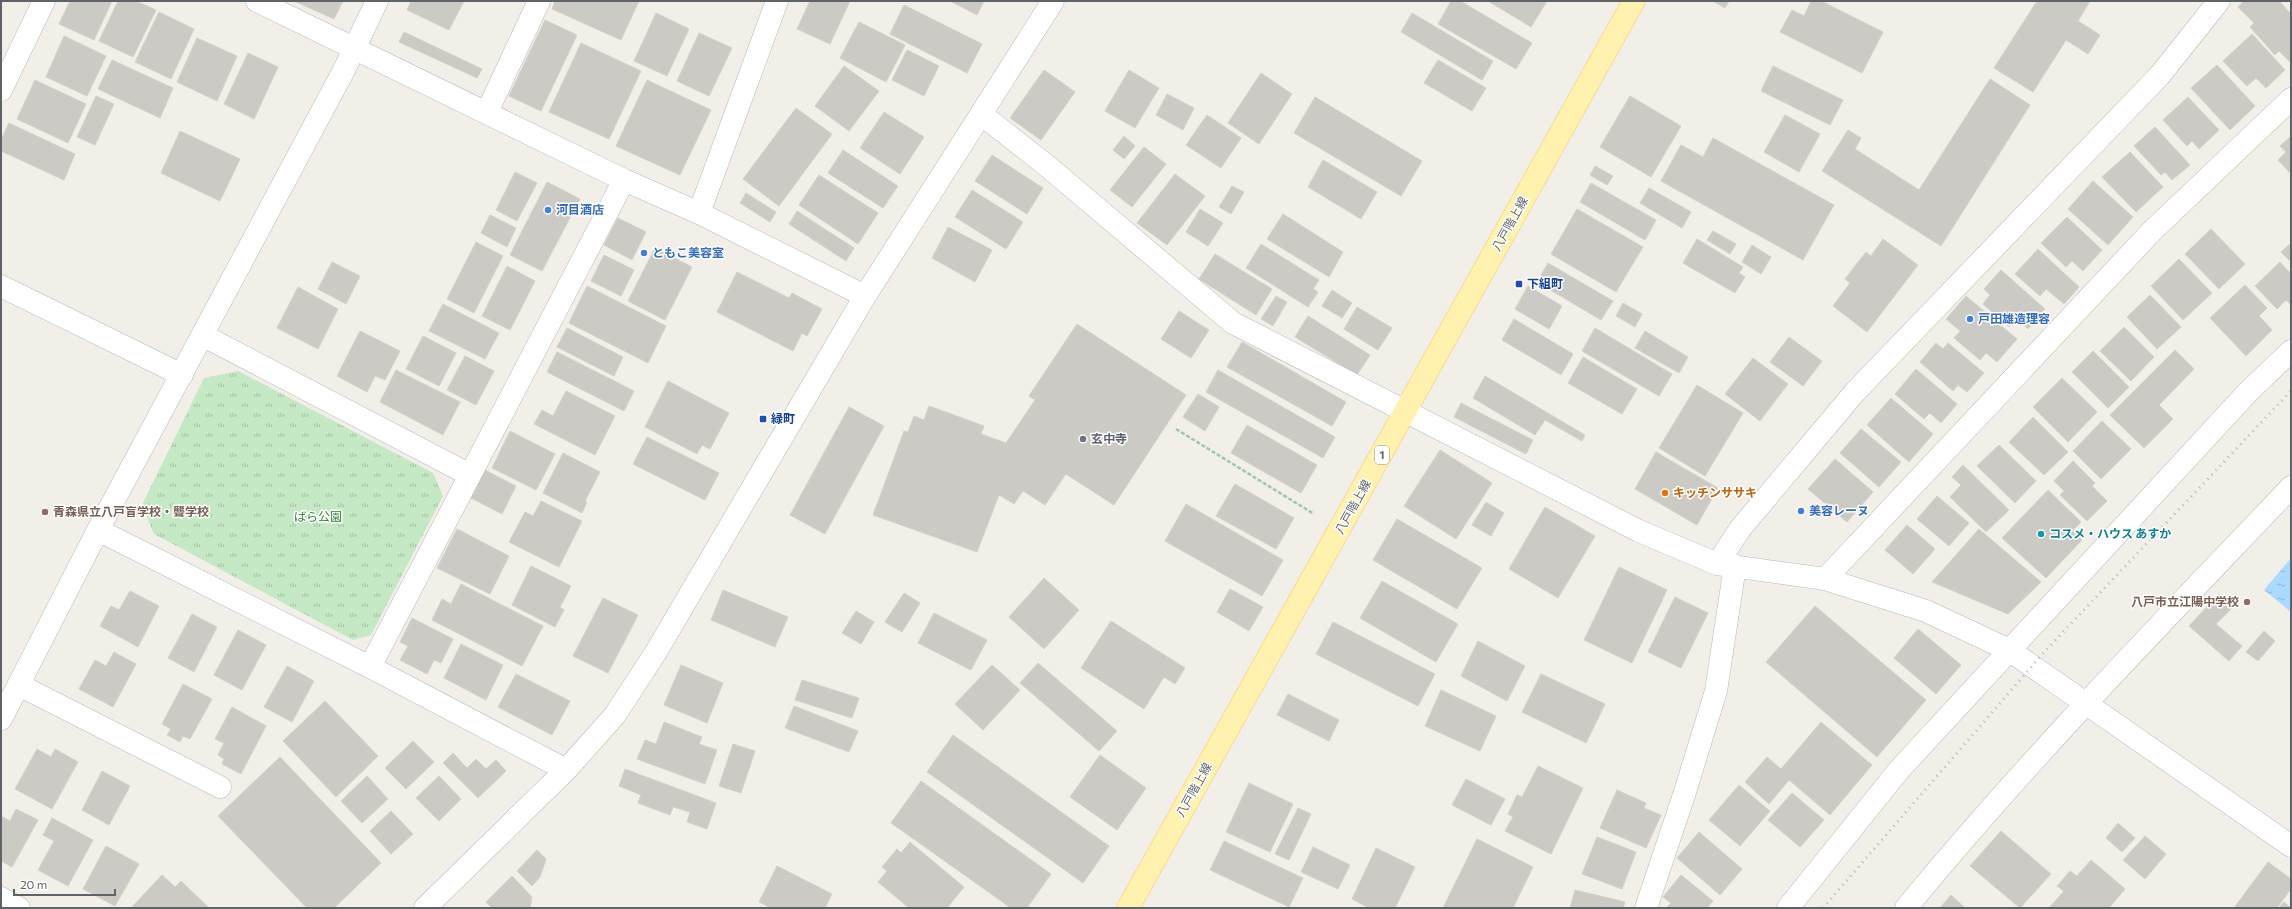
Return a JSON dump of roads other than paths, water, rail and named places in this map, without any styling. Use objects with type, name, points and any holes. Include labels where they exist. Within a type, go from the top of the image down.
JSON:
[{"type":"main road","name":"八戸階上線","points":[[1128,908],[1634,1]]},
{"type":"street","points":[[1,90],[44,1]]},
{"type":"street","points":[[257,1],[624,180],[699,213],[865,296]]},
{"type":"street","points":[[1,719],[98,530],[204,336],[355,49],[377,1]]},
{"type":"street","points":[[487,112],[538,1]]},
{"type":"street","points":[[699,213],[777,1]]},
{"type":"street","points":[[425,908],[566,770],[615,715],[656,652],[865,296],[1053,1]]},
{"type":"street","points":[[1646,908],[1684,795],[1716,691],[1726,565],[1740,529],[1855,392],[2160,75],[2219,1]]},
{"type":"street","points":[[1825,579],[2152,231],[2291,98]]},
{"type":"street","points":[[981,114],[1046,165],[1233,322],[1639,531],[1726,565],[1825,579],[1926,611],[2009,650],[2085,705],[2291,846]]},
{"type":"street","points":[[370,667],[624,180]]},
{"type":"street","points":[[1,286],[182,375]]},
{"type":"street","points":[[204,336],[470,475]]},
{"type":"street","points":[[1788,908],[1899,770],[2242,398],[2291,351]]},
{"type":"street","points":[[1906,908],[1942,864],[2085,705],[2291,487]]},
{"type":"street","points":[[98,530],[370,667],[566,770]]},
{"type":"street","points":[[19,685],[220,787]]},
{"type":"street","points":[[1,898],[19,908]]},
{"type":"water","points":[[2291,558],[2291,612],[2264,590]]},
{"type":"railway","points":[[1823,908],[2046,650],[2291,391]]},
{"type":"place","name":"河目酒店","points":[[548,210]]},
{"type":"place","name":"ともこ美容室","points":[[644,253]]},
{"type":"place","name":"下組町","points":[[1519,284]]},
{"type":"place","name":"戸田雄造理容","points":[[1970,319]]},
{"type":"place","name":"緑町","points":[[763,419]]},
{"type":"place","name":"玄中寺","points":[[1083,439]]},
{"type":"place","name":"キッチンササキ","points":[[1665,493]]},
{"type":"place","name":"美容レーヌ","points":[[1801,511]]},
{"type":"place","name":"青森県立八戸盲学校・聾学校","points":[[45,512]]},
{"type":"place","name":"コスメ・ハウス あすか","points":[[2041,534]]},
{"type":"place","name":"八戸市立江陽中学校","points":[[2247,602]]},
{"type":"park label","name":"ばら公園","points":[[318,517]]}]
